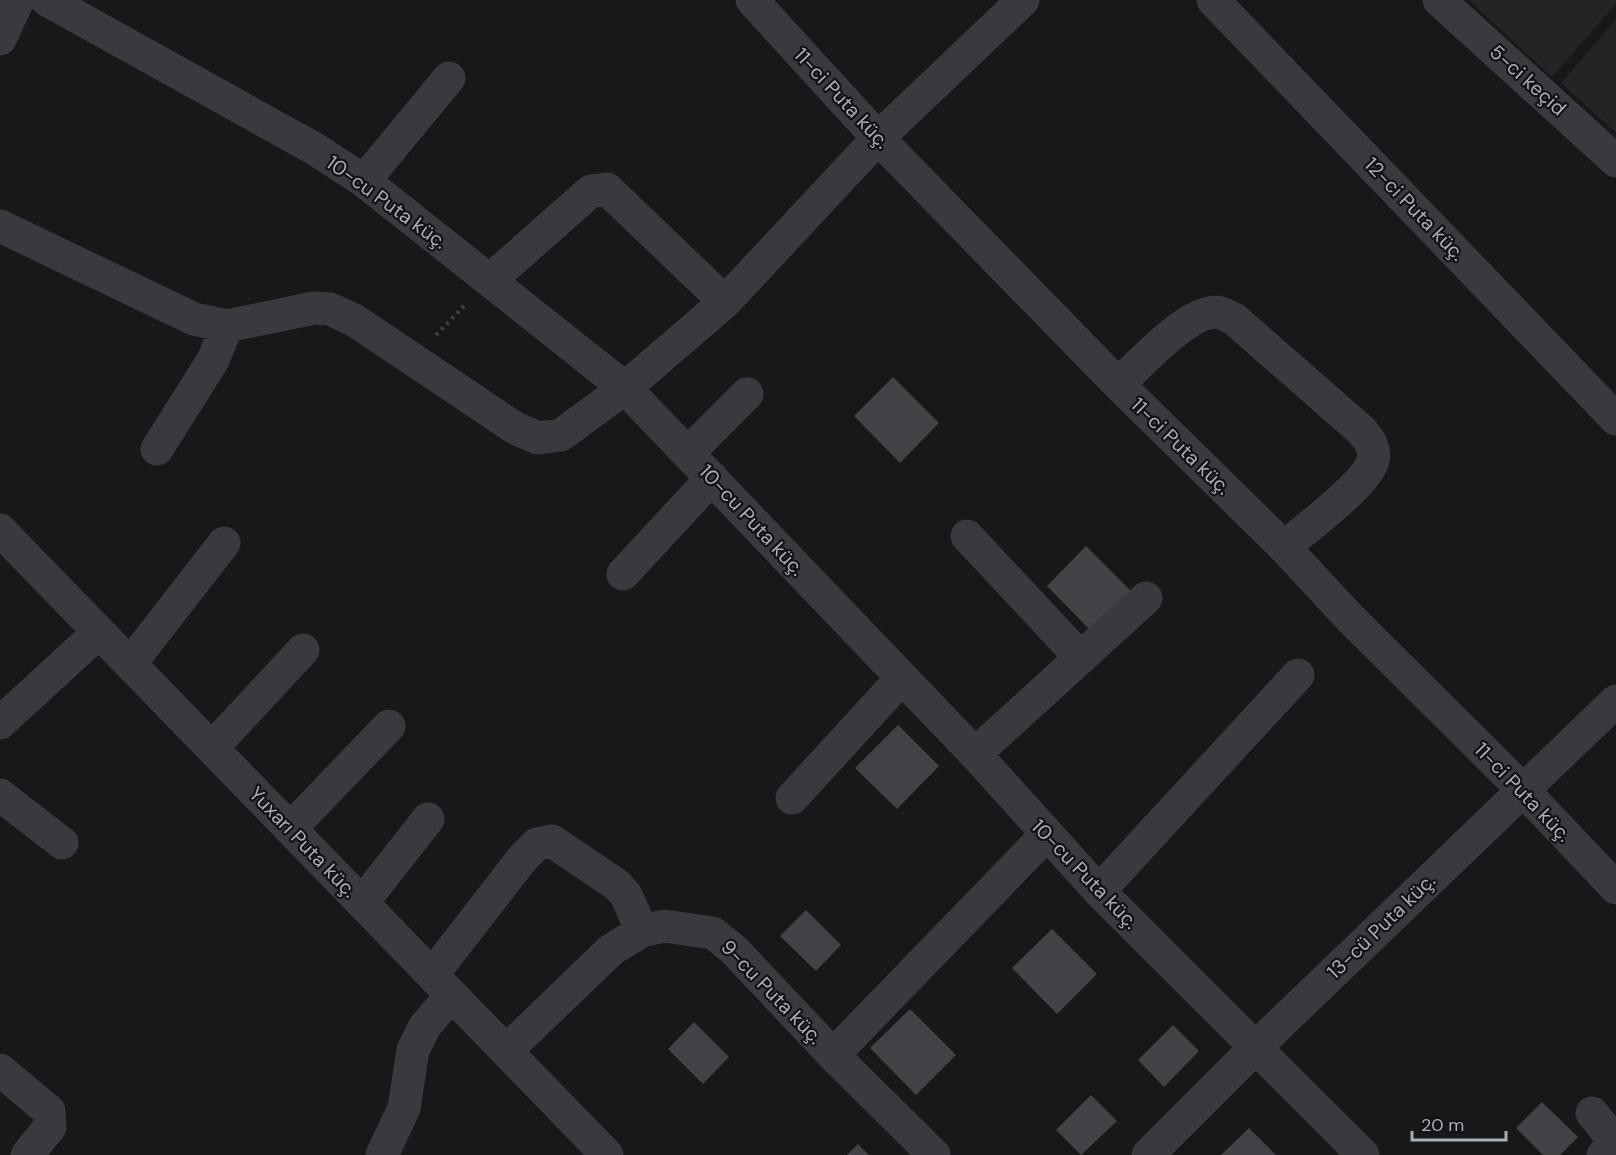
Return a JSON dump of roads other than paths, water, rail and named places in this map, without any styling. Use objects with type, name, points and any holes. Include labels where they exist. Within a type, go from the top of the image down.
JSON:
[{"type":"street","points":[[0,39],[18,0]]},
{"type":"street","name":"10-cu Puta küç.","points":[[47,0],[315,149],[364,181],[625,388],[975,754],[1099,891],[1363,1155]]},
{"type":"street","name":"11-ci Puta küç.","points":[[752,0],[878,138],[1118,384],[1284,547],[1350,618],[1522,789],[1616,888]]},
{"type":"street","points":[[0,226],[194,319],[227,326],[294,311],[330,309],[354,320],[515,428],[538,438],[561,435],[625,388],[725,302],[878,138],[1023,0]]},
{"type":"street","name":"12-ci Puta küç.","points":[[1213,0],[1616,419]]},
{"type":"street","name":"5-ci keçid","points":[[1456,5],[1616,161]]},
{"type":"street","points":[[364,181],[449,78]]},
{"type":"street","points":[[490,280],[591,191],[607,189],[725,302]]},
{"type":"street","points":[[1118,384],[1186,324],[1201,315],[1218,312],[1234,319],[1362,431],[1373,447],[1374,460],[1364,478],[1284,547]]},
{"type":"street","points":[[157,449],[213,360],[227,326]]},
{"type":"street","points":[[688,453],[747,394]]},
{"type":"street","points":[[623,574],[711,478]]},
{"type":"street","name":"Yuxarı Puta küç.","points":[[0,530],[607,1155]]},
{"type":"street","points":[[967,536],[1082,658]]},
{"type":"street","points":[[130,664],[224,543]]},
{"type":"street","points":[[975,754],[1146,598]]},
{"type":"street","points":[[0,723],[99,632]]},
{"type":"street","points":[[212,748],[303,650]]},
{"type":"street","points":[[1099,891],[1298,675]]},
{"type":"street","points":[[792,798],[901,679]]},
{"type":"street","name":"13-cü Puta küç.","points":[[1148,1155],[1256,1047],[1616,700]]},
{"type":"street","points":[[290,829],[389,726]]},
{"type":"street","points":[[0,795],[62,843]]},
{"type":"street","points":[[362,903],[428,819]]},
{"type":"street","points":[[833,1055],[1046,835]]},
{"type":"street","points":[[382,1155],[404,1108],[413,1050],[442,985],[522,859],[537,844],[552,841],[617,885],[626,895],[642,931]]},
{"type":"street","name":"9-cu Puta küç.","points":[[506,1051],[611,950],[642,931],[664,926],[713,933],[734,950],[833,1055],[934,1155]]},
{"type":"street","points":[[0,1070],[49,1111],[50,1127],[27,1155]]},
{"type":"street","points":[[1592,1113],[1616,1143],[1603,1155]]}]
